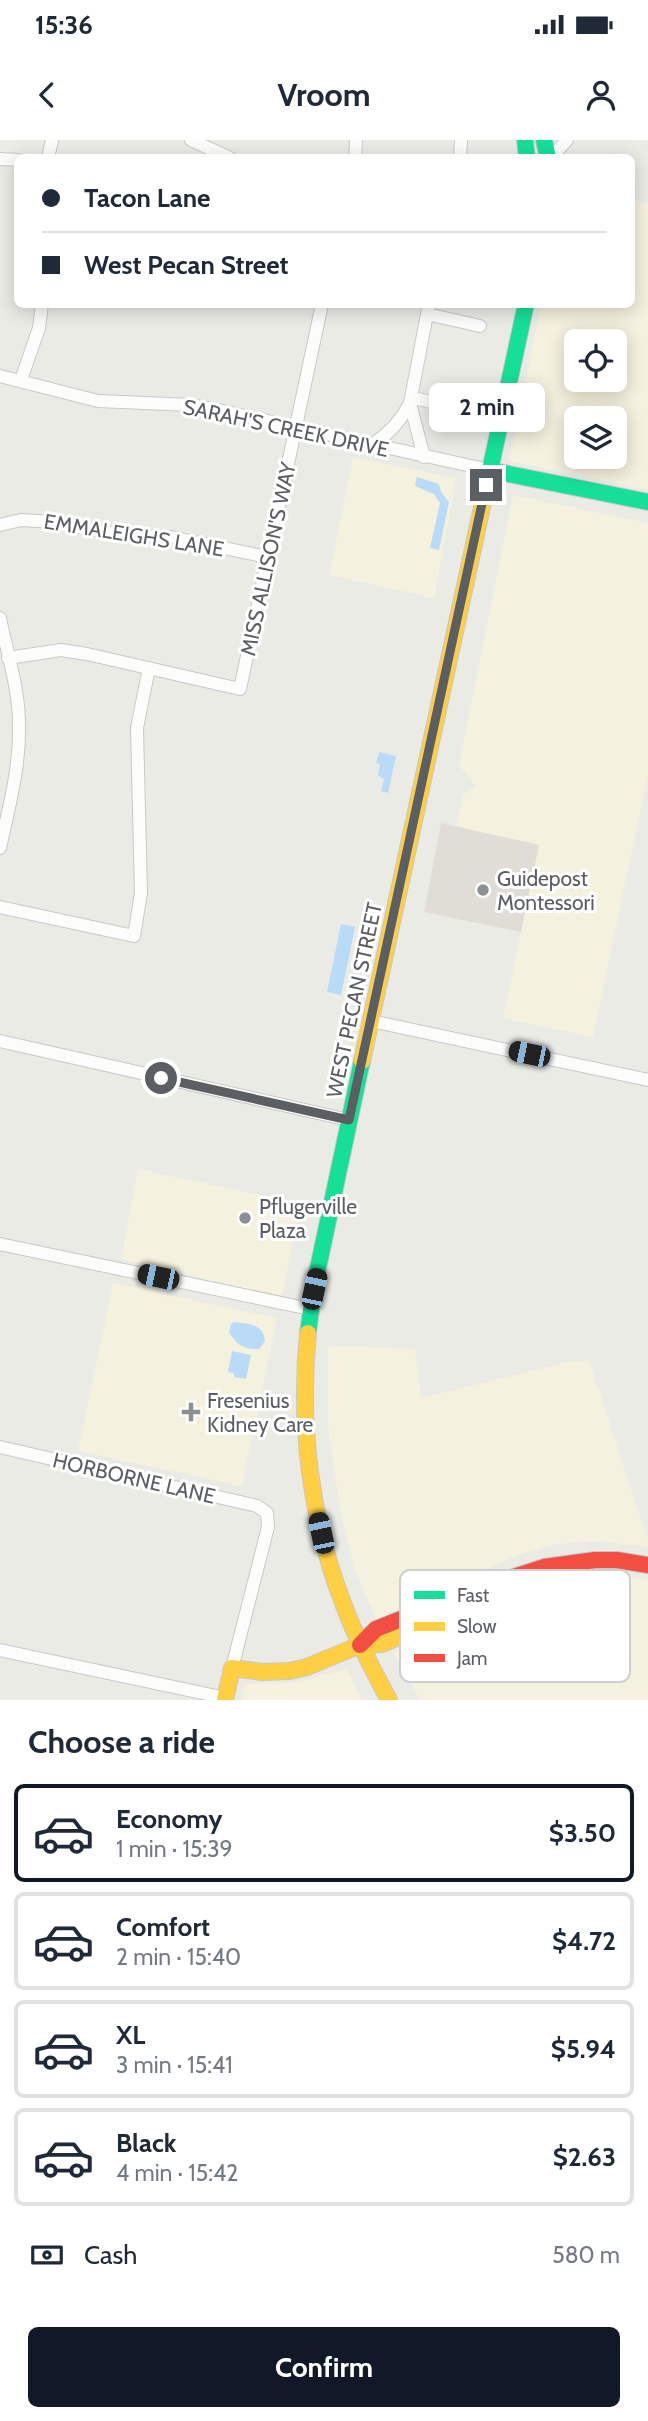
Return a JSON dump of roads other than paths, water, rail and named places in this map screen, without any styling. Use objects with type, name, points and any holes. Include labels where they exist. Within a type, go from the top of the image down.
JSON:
[{"type":"main road","name":"WEST PECAN STREET","points":[[388,1700],[360,1645],[329,1564],[317,1512],[306,1419],[310,1309],[525,308]]},
{"type":"main road","points":[[489,470],[648,502]]},
{"type":"main road","points":[[535,1570],[595,1560],[648,1565]]},
{"type":"main road","points":[[226,1699],[232,1668],[262,1672],[289,1671],[327,1660],[360,1645],[382,1644],[400,1636]]},
{"type":"street","points":[[191,140],[221,154]]},
{"type":"street","points":[[547,151],[557,151],[567,140]]},
{"type":"street","points":[[21,380],[39,328],[42,308]]},
{"type":"street","name":"MISS ALLISON'S WAY","points":[[149,668],[240,690],[318,308]]},
{"type":"street","points":[[373,444],[389,434],[403,418],[411,401],[428,309],[480,326]]},
{"type":"street","name":"SARAH'S CREEK DRIVE","points":[[0,376],[98,401],[191,405],[489,470]]},
{"type":"street","points":[[411,401],[463,408]]},
{"type":"street","points":[[411,401],[424,457]]},
{"type":"street","name":"EMMALEIGHS LANE","points":[[0,525],[21,520],[55,522],[116,534],[171,537],[267,557]]},
{"type":"street","points":[[0,618],[15,684],[19,724],[15,784],[2,829],[0,848]]},
{"type":"street","points":[[0,907],[134,936],[141,893],[137,728],[149,668],[61,650],[8,658]]},
{"type":"street","points":[[371,1021],[648,1080]]},
{"type":"street","points":[[0,1041],[349,1120]]},
{"type":"street","points":[[0,1244],[310,1309]]},
{"type":"street","name":"HORBORNE LANE","points":[[0,1447],[257,1506],[267,1513],[268,1527],[232,1668]]},
{"type":"street","points":[[0,1650],[226,1699]]},
{"type":"water","points":[[417,477],[439,484],[441,492],[449,502],[439,550],[430,548],[440,503],[434,494],[415,486]]},
{"type":"water","points":[[379,752],[396,756],[388,793],[381,791],[384,779],[378,775],[380,764],[376,763]]},
{"type":"water","points":[[341,924],[355,927],[341,995],[327,992]]},
{"type":"water","points":[[234,1322],[255,1326],[262,1331],[265,1341],[259,1349],[241,1346],[235,1340],[229,1332]]},
{"type":"water","points":[[232,1351],[251,1355],[246,1379],[234,1377],[234,1373],[228,1372]]},
{"type":"place","name":"Guidepost Montessori","points":[[483,890]]},
{"type":"place","name":"Pflugerville Plaza","points":[[245,1218]]},
{"type":"place","name":"Fresenius Kidney Care","points":[[191,1412]]}]
